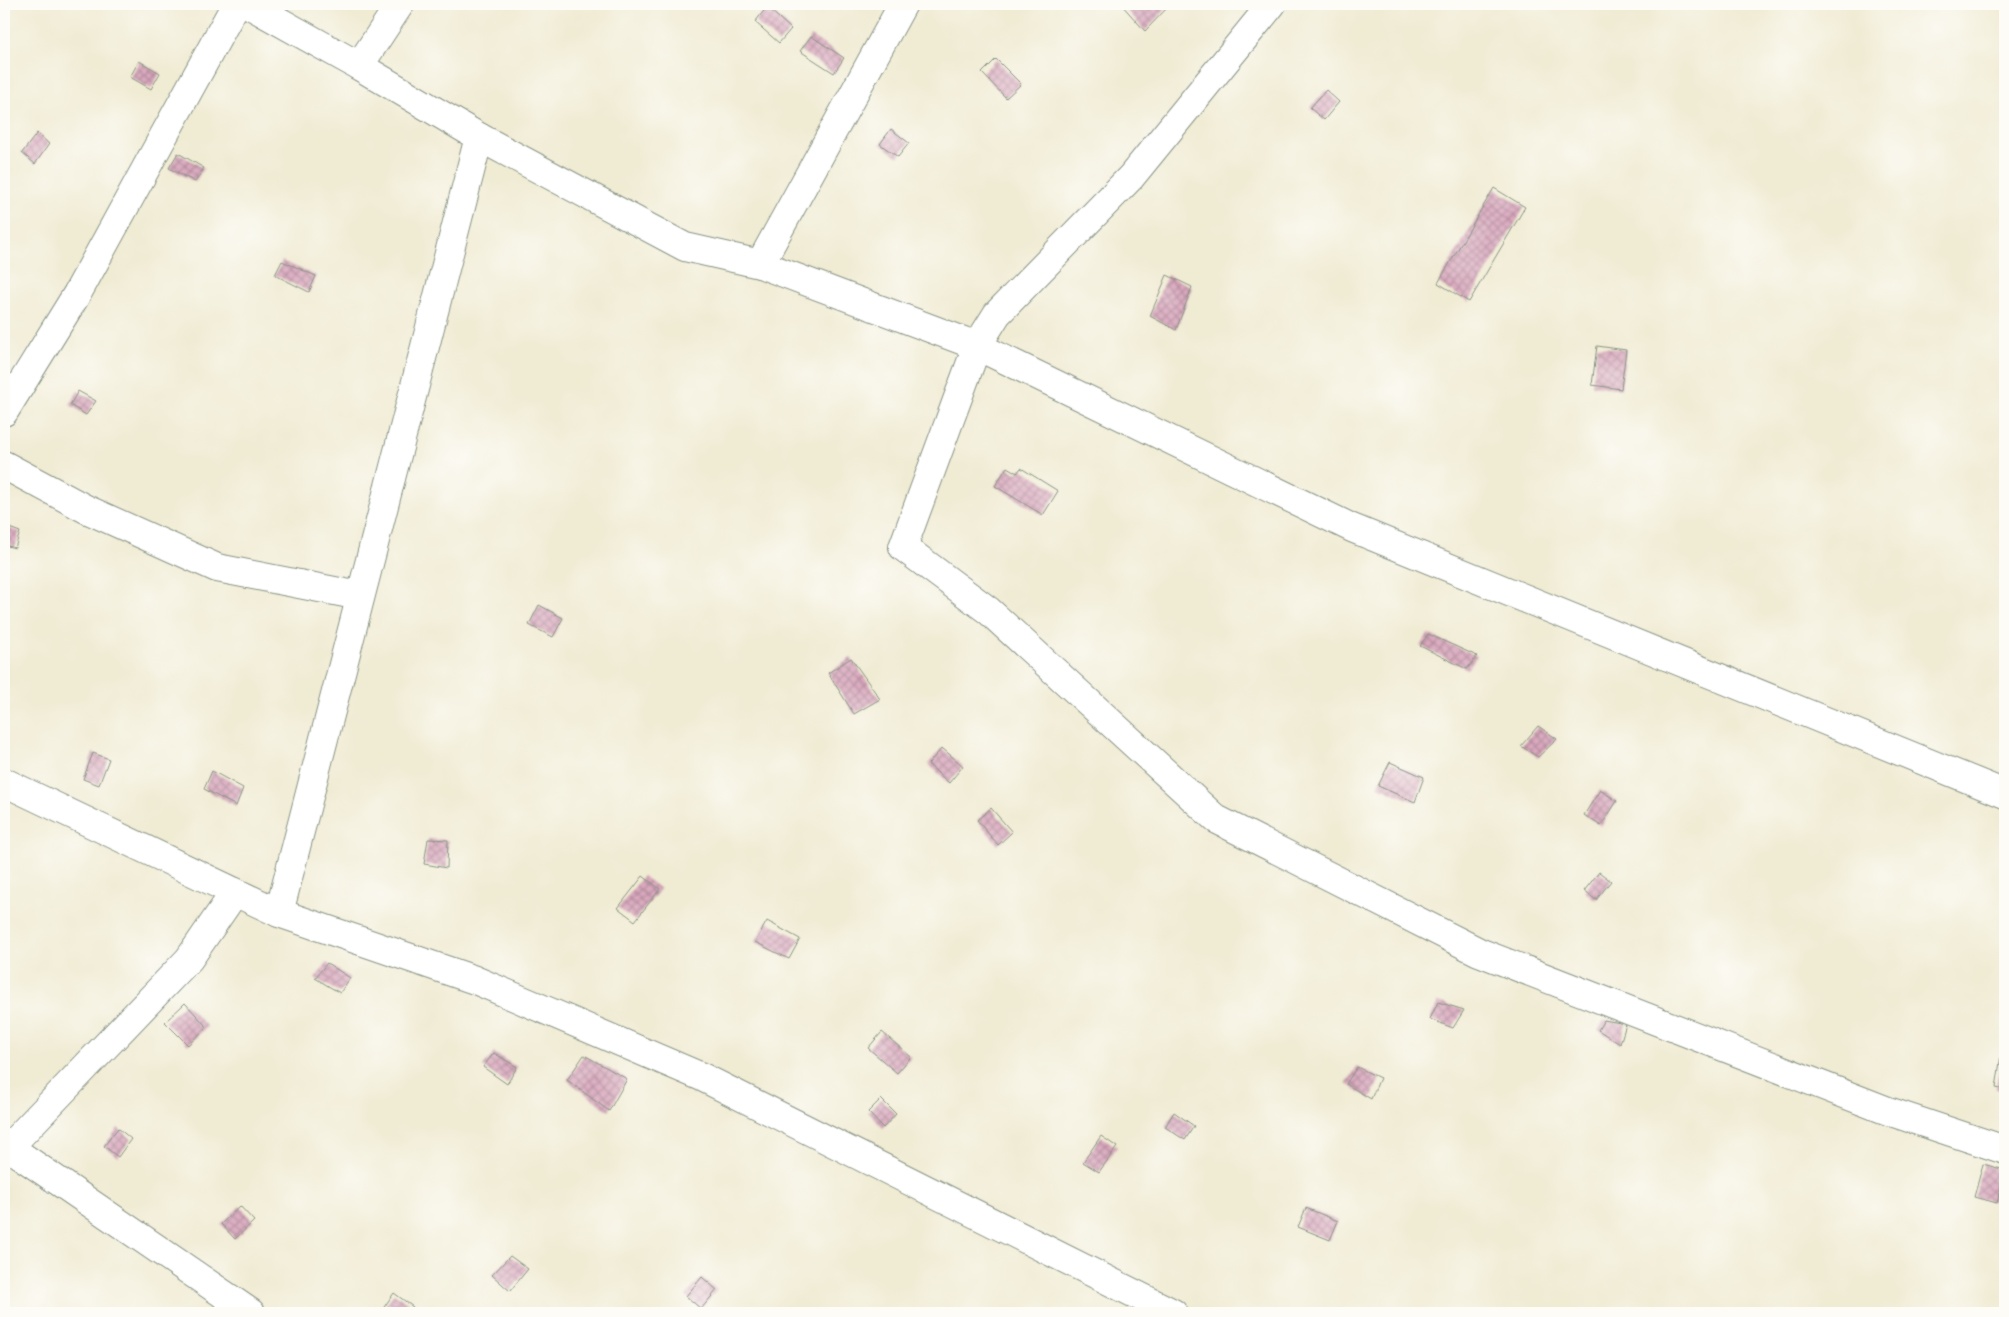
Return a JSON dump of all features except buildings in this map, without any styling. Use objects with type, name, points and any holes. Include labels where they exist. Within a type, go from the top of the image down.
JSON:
[{"type":"street","points":[[4,412],[76,294],[236,4]]},
{"type":"street","points":[[248,4],[359,66],[478,137],[685,247],[760,264],[977,346],[1352,528],[2005,794]]},
{"type":"street","points":[[359,66],[400,4]]},
{"type":"street","points":[[760,264],[903,4]]},
{"type":"street","points":[[1272,4],[1131,177],[997,314],[977,346],[903,547],[989,611],[1216,819],[1479,952],[1888,1111],[2005,1150]]},
{"type":"street","points":[[279,913],[478,137]]},
{"type":"street","points":[[4,464],[86,509],[217,568],[360,596]]},
{"type":"street","points":[[4,782],[279,913],[475,980],[702,1078],[1173,1313]]},
{"type":"street","points":[[235,892],[189,959],[6,1146],[251,1313]]}]
